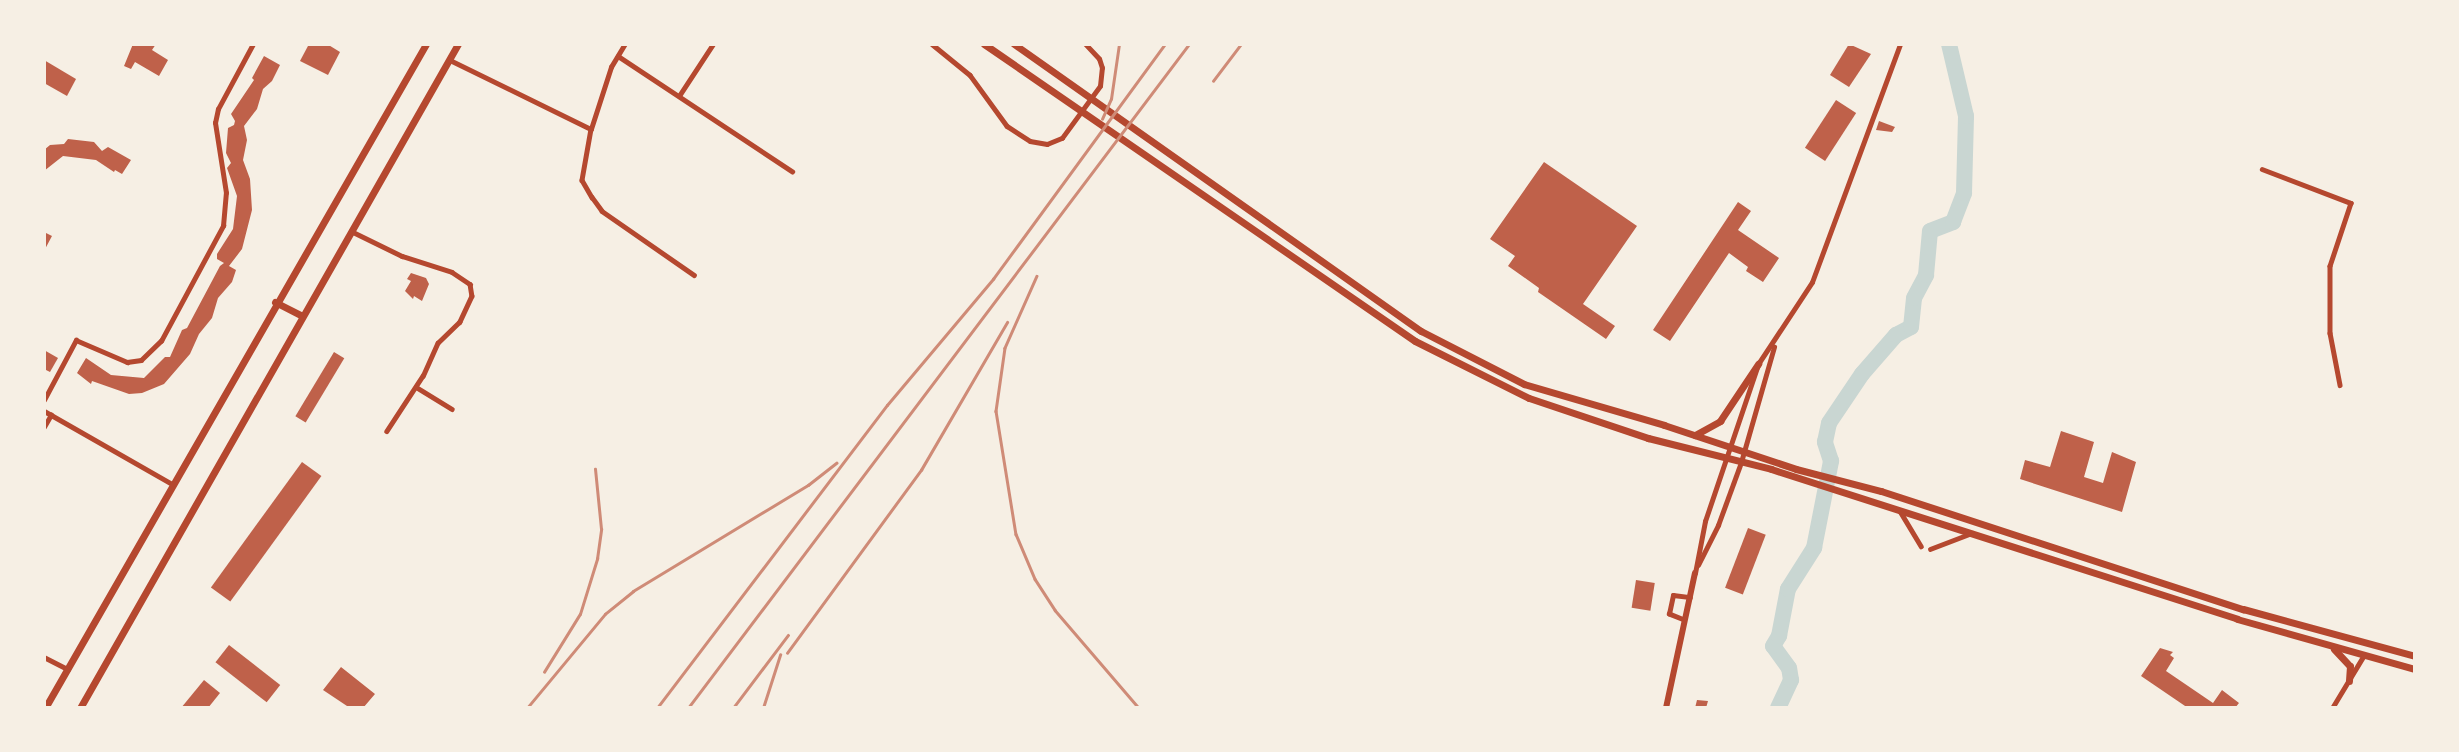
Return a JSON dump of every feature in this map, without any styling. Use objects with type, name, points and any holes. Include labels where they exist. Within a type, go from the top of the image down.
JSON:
[{"type":"main road","points":[[45,708],[275,302],[426,44]]},
{"type":"main road","points":[[80,708],[458,44]]},
{"type":"main road","points":[[984,44],[1203,197],[1448,360],[1529,398],[1648,438],[1788,475],[2138,588],[2415,669]]},
{"type":"main road","points":[[1014,44],[1421,331],[1453,350],[1524,384],[1730,446],[1796,469],[1881,491],[2231,606],[2415,656]]},
{"type":"main road","points":[[275,302],[302,316]]},
{"type":"main road","points":[[1448,360],[1453,350]]},
{"type":"main road","points":[[1694,435],[1709,430],[1720,421],[1758,364]]},
{"type":"main road","points":[[1667,708],[1695,572]]},
{"type":"main road","points":[[2324,644],[2346,659],[2350,666],[2349,681]]},
{"type":"street","points":[[44,400],[76,340],[127,362],[141,360],[161,341],[223,226],[226,193],[215,123],[218,108],[253,44]]},
{"type":"street","points":[[625,44],[611,67],[591,129],[582,180],[602,211],[694,275]]},
{"type":"street","points":[[679,96],[713,44]]},
{"type":"street","points":[[933,44],[970,75],[1007,126],[1030,141],[1047,144],[1062,138],[1100,86],[1102,68],[1099,59],[1085,44]]},
{"type":"street","points":[[1695,572],[1705,521],[1758,364],[1776,341],[1812,282],[1900,44]]},
{"type":"street","points":[[618,55],[792,172]]},
{"type":"street","points":[[450,60],[591,129]]},
{"type":"street","points":[[2262,169],[2351,203],[2330,266],[2330,333],[2340,385]]},
{"type":"street","points":[[351,231],[402,256],[452,272],[470,284],[472,296],[460,322],[438,343],[416,387],[387,431]]},
{"type":"street","points":[[1695,572],[1718,525],[1741,462],[1776,341]]},
{"type":"street","points":[[416,387],[452,409]]},
{"type":"street","points":[[44,411],[172,484]]},
{"type":"street","points":[[44,427],[51,415]]},
{"type":"street","points":[[1900,510],[1921,546]]},
{"type":"street","points":[[1930,549],[1972,533]]},
{"type":"street","points":[[1684,620],[1669,614],[1673,595],[1690,597]]},
{"type":"street","points":[[2332,708],[2364,655]]},
{"type":"street","points":[[44,657],[68,669]]},
{"type":"building","points":[[133,44],[156,44],[152,50],[168,60],[159,76],[135,62],[131,69],[124,66]]},
{"type":"building","points":[[309,44],[327,44],[340,52],[328,75],[300,61]]},
{"type":"building","points":[[1849,44],[1871,54],[1849,87],[1830,75]]},
{"type":"building","points":[[264,56],[280,65],[272,81],[263,89],[257,109],[244,126],[247,140],[243,160],[250,179],[252,210],[242,249],[229,266],[236,270],[232,282],[218,298],[212,318],[199,334],[190,354],[164,384],[142,393],[129,394],[92,381],[91,384],[77,373],[86,358],[111,375],[144,378],[165,357],[170,357],[182,330],[187,328],[224,263],[217,259],[217,254],[233,229],[237,196],[227,168],[231,163],[226,153],[228,128],[234,125],[231,114],[254,80],[252,78]]},
{"type":"building","points":[[44,60],[76,79],[67,96],[44,83]]},
{"type":"building","points":[[1836,100],[1856,113],[1825,161],[1805,148]]},
{"type":"building","points":[[1879,121],[1895,127],[1892,132],[1876,130]]},
{"type":"building","points":[[68,139],[94,142],[102,151],[108,147],[131,160],[122,174],[96,160],[63,156],[44,171],[44,150],[50,145],[64,144]]},
{"type":"building","points":[[1544,162],[1637,226],[1583,304],[1615,326],[1606,339],[1538,292],[1539,288],[1508,266],[1515,256],[1490,239]]},
{"type":"building","points":[[1738,202],[1751,211],[1738,230],[1779,258],[1763,282],[1746,271],[1748,267],[1729,253],[1670,341],[1653,330]]},
{"type":"building","points":[[44,232],[52,236],[44,251]]},
{"type":"building","points":[[411,273],[426,278],[429,284],[422,301],[414,296],[413,299],[405,291],[411,281],[407,279]]},
{"type":"building","points":[[44,350],[58,358],[50,372],[44,369]]},
{"type":"building","points":[[334,352],[344,358],[306,422],[295,416]]},
{"type":"building","points":[[2061,431],[2094,442],[2084,477],[2103,483],[2112,452],[2136,462],[2122,512],[2020,479],[2025,460],[2050,467]]},
{"type":"building","points":[[302,462],[321,476],[230,602],[211,587]]},
{"type":"building","points":[[1748,528],[1766,535],[1743,595],[1725,588]]},
{"type":"building","points":[[1636,580],[1655,583],[1650,611],[1632,608]]},
{"type":"building","points":[[229,645],[280,685],[267,702],[215,662]]},
{"type":"building","points":[[2160,648],[2173,652],[2170,655],[2174,658],[2166,671],[2213,703],[2222,690],[2239,703],[2235,708],[2188,708],[2141,676]]},
{"type":"building","points":[[341,667],[375,694],[363,708],[345,708],[347,706],[323,690]]},
{"type":"building","points":[[204,680],[220,693],[208,708],[181,708]]},
{"type":"building","points":[[1697,700],[1708,701],[1706,708],[1695,708]]},
{"type":"waterway","points":[[1778,708],[1791,680],[1789,668],[1773,646],[1779,636],[1788,589],[1814,548],[1831,461],[1825,442],[1829,423],[1862,374],[1896,335],[1911,327],[1914,298],[1926,275],[1930,231],[1953,222],[1964,193],[1966,116],[1949,44]]},
{"type":"railway","points":[[1102,119],[1111,99],[1119,44]]},
{"type":"railway","points":[[657,708],[887,405],[993,279],[1165,44]]},
{"type":"railway","points":[[688,708],[1189,44]]},
{"type":"railway","points":[[1213,81],[1241,44]]},
{"type":"railway","points":[[1037,276],[1005,348],[996,411],[1016,534],[1035,579],[1055,610],[1139,708]]},
{"type":"railway","points":[[787,653],[921,470],[1007,322]]},
{"type":"railway","points":[[527,708],[605,614],[633,591],[808,485],[836,463]]},
{"type":"railway","points":[[544,672],[580,614],[597,559],[601,529],[595,469]]},
{"type":"railway","points":[[733,708],[788,635]]},
{"type":"railway","points":[[763,708],[780,655]]}]
